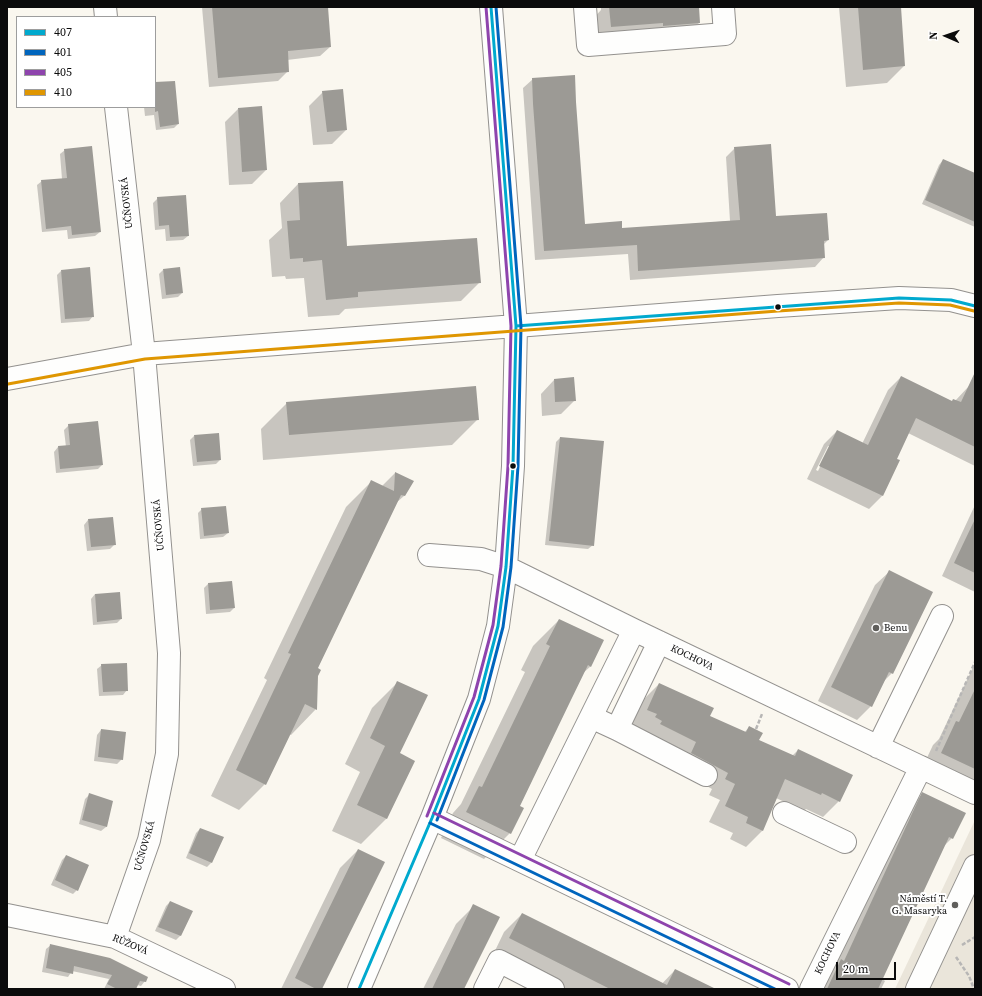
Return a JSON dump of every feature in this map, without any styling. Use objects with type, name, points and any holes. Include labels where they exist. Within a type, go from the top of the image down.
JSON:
[{"type":"street","points":[[359,989],[432,818],[479,699],[498,626],[506,567],[513,466],[516,326],[491,7]]},
{"type":"street","points":[[585,7],[588,45],[725,34],[723,7]]},
{"type":"street","name":"UČŇOVSKÁ","points":[[115,937],[149,840],[167,754],[170,653],[144,354],[116,108]]},
{"type":"street","points":[[7,379],[144,354],[778,306],[899,298],[950,300],[975,306]]},
{"type":"street","name":"KOCHOVA","points":[[429,555],[481,560],[506,567],[975,793]]},
{"type":"street","points":[[878,747],[942,616]]},
{"type":"street","points":[[520,860],[634,630]]},
{"type":"street","points":[[617,729],[659,642]]},
{"type":"street","points":[[591,717],[706,775]]},
{"type":"street","name":"KOCHOVA","points":[[811,989],[924,769]]},
{"type":"street","points":[[784,813],[845,842]]},
{"type":"street","points":[[432,818],[787,989]]},
{"type":"street","points":[[917,989],[975,866]]},
{"type":"street","name":"RŮŽOVÁ","points":[[7,915],[115,937],[224,989]]},
{"type":"street","points":[[485,989],[499,961],[553,989]]},
{"type":"path","points":[[924,769],[975,662]]},
{"type":"path","points":[[938,944],[948,948],[959,959],[969,976],[974,989]]},
{"type":"shaded area","name":"Náměstí T. G. Masaryka","points":[[975,820],[975,989],[895,989]]},
{"type":"building","points":[[212,7],[328,7],[331,47],[288,51],[289,72],[218,78]]},
{"type":"building","points":[[609,7],[699,7],[700,23],[663,26],[663,23],[611,27]]},
{"type":"building","points":[[858,7],[901,7],[905,66],[863,70]]},
{"type":"building","points":[[575,75],[585,224],[622,221],[622,228],[740,220],[734,147],[771,144],[776,216],[827,213],[829,240],[824,241],[825,258],[638,271],[637,245],[544,251],[532,78]]},
{"type":"building","points":[[175,81],[179,124],[160,127],[158,111],[155,112],[156,82]]},
{"type":"building","points":[[343,89],[347,130],[327,132],[322,91]]},
{"type":"building","points":[[262,106],[267,170],[242,172],[238,108]]},
{"type":"building","points":[[92,146],[101,232],[72,235],[71,226],[46,229],[41,180],[67,178],[64,149]]},
{"type":"building","points":[[943,159],[975,173],[975,222],[925,200]]},
{"type":"building","points":[[343,181],[347,246],[477,238],[481,283],[358,292],[358,297],[326,300],[322,260],[303,262],[303,258],[290,259],[287,221],[300,220],[298,183]]},
{"type":"building","points":[[186,195],[189,236],[170,237],[169,225],[159,226],[157,197]]},
{"type":"building","points":[[90,267],[94,317],[65,319],[61,270]]},
{"type":"building","points":[[180,267],[183,293],[166,295],[163,269]]},
{"type":"building","points":[[975,372],[975,447],[916,418],[897,459],[900,460],[883,496],[819,466],[837,430],[868,445],[901,376],[952,401],[953,399],[961,402]]},
{"type":"building","points":[[574,377],[576,401],[555,402],[554,379]]},
{"type":"building","points":[[476,386],[479,420],[289,435],[286,402]]},
{"type":"building","points":[[98,421],[103,465],[60,469],[58,446],[70,445],[68,424]]},
{"type":"building","points":[[219,433],[221,460],[197,462],[194,435]]},
{"type":"building","points":[[560,437],[604,441],[594,546],[549,541]]},
{"type":"building","points":[[395,472],[414,481],[405,496],[401,495],[318,668],[321,670],[318,676],[317,710],[305,704],[266,785],[236,770],[291,654],[288,653],[371,480],[394,491]]},
{"type":"building","points":[[226,506],[229,533],[204,536],[201,508]]},
{"type":"building","points":[[113,517],[116,545],[91,547],[88,519]]},
{"type":"building","points":[[975,519],[975,573],[954,563]]},
{"type":"building","points":[[889,570],[933,592],[893,674],[889,672],[872,707],[831,687]]},
{"type":"building","points":[[232,581],[235,608],[210,610],[208,583]]},
{"type":"building","points":[[120,592],[122,619],[97,622],[95,594]]},
{"type":"building","points":[[559,619],[604,640],[591,667],[588,665],[520,806],[524,808],[511,834],[466,812],[479,786],[482,787],[550,646],[546,644]]},
{"type":"building","points":[[127,663],[128,691],[103,692],[101,664]]},
{"type":"building","points":[[397,681],[428,695],[400,753],[415,761],[387,819],[357,805],[385,746],[370,738]]},
{"type":"building","points":[[659,683],[714,708],[710,716],[746,732],[749,726],[763,733],[759,740],[795,756],[798,749],[853,775],[840,802],[822,793],[821,795],[785,779],[763,831],[746,823],[748,817],[725,806],[735,784],[725,779],[728,773],[691,753],[696,742],[660,724],[662,721],[655,717],[657,714],[647,710]]},
{"type":"building","points":[[975,689],[975,769],[941,753],[956,721],[959,722]]},
{"type":"building","points":[[101,729],[126,732],[123,760],[98,757]]},
{"type":"building","points":[[922,792],[966,813],[953,839],[949,837],[878,989],[827,989],[841,959],[844,961]]},
{"type":"building","points":[[89,793],[113,801],[107,827],[82,820]]},
{"type":"building","points":[[200,828],[224,837],[212,863],[189,853]]},
{"type":"building","points":[[358,849],[385,862],[322,989],[316,989],[295,978]]},
{"type":"building","points":[[66,855],[89,865],[78,891],[55,880]]},
{"type":"building","points":[[170,901],[193,911],[181,936],[158,927]]},
{"type":"building","points":[[473,904],[500,917],[464,989],[432,989]]},
{"type":"building","points":[[522,913],[667,985],[675,969],[716,989],[610,989],[509,938]]},
{"type":"building","points":[[50,944],[110,958],[148,977],[146,982],[140,981],[136,989],[117,989],[107,984],[112,975],[74,966],[73,974],[46,968]]},
{"type":"transit line","name":"405","points":[[427,816],[474,697],[493,625],[501,566],[508,466],[511,326],[486,7]]},
{"type":"transit line","name":"407","points":[[359,989],[432,818],[479,699],[498,626],[506,567],[513,466],[516,326],[491,7]]},
{"type":"transit line","name":"401","points":[[437,820],[484,700],[503,627],[511,567],[518,466],[521,326],[496,7]]},
{"type":"transit line","name":"407","points":[[516,326],[899,298],[951,300],[975,306]]},
{"type":"transit line","name":"410","points":[[8,384],[145,359],[778,311],[899,303],[950,305],[974,311]]},
{"type":"transit line","name":"405","points":[[434,813],[789,984]]},
{"type":"transit line","name":"401","points":[[430,823],[775,989]]},
{"type":"place","name":"Benu","points":[[876,628]]},
{"type":"place","name":"Náměstí T. G. Masaryka","points":[[955,905]]}]
